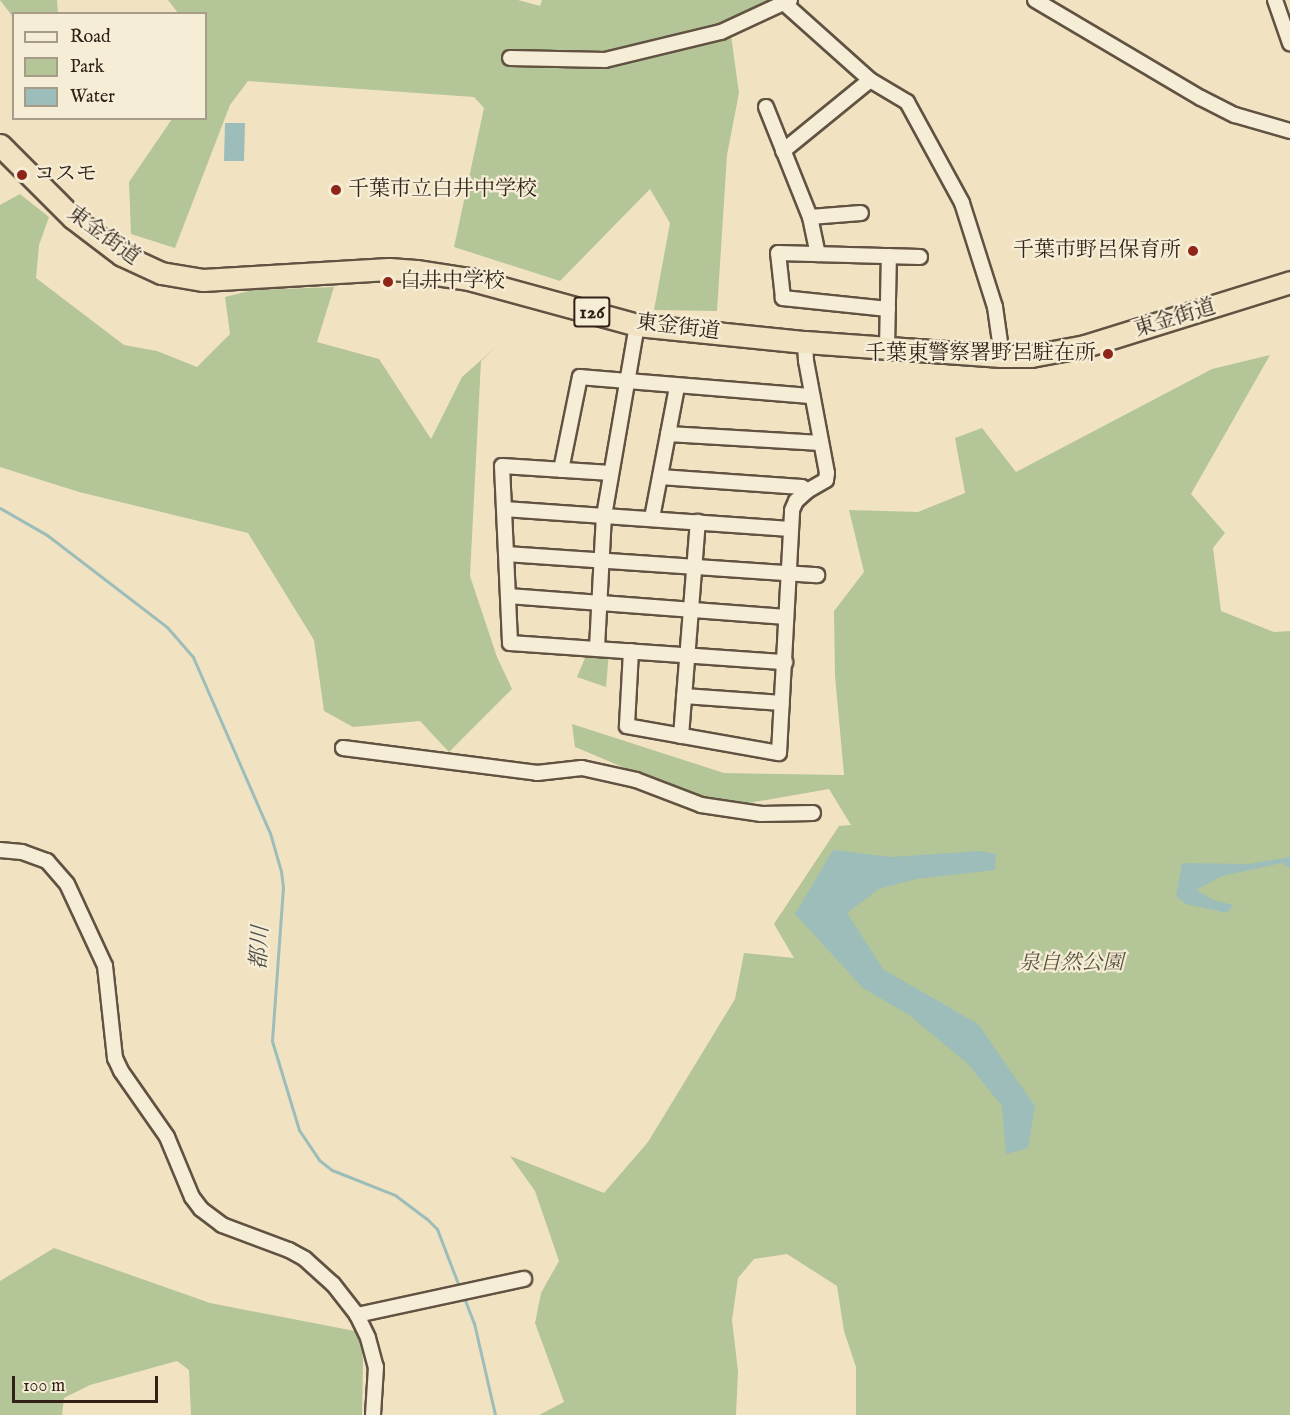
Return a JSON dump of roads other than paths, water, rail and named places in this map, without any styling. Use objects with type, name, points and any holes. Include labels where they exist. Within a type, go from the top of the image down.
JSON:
[{"type":"highway","name":"東金街道","points":[[0,146],[91,232],[122,255],[161,273],[224,281],[389,269],[426,273],[469,279],[637,325],[805,342],[1031,356],[1085,346],[1290,282]]},
{"type":"street","points":[[1035,0],[1201,98],[1235,115],[1290,131]]},
{"type":"street","points":[[1275,0],[1290,43]]},
{"type":"street","points":[[510,58],[606,60],[721,32],[787,2],[870,80],[907,102],[962,203],[994,307],[1002,356]]},
{"type":"street","points":[[783,151],[870,80]]},
{"type":"street","points":[[766,107],[810,217],[818,254]]},
{"type":"street","points":[[810,217],[861,213]]},
{"type":"street","points":[[888,309],[783,298],[778,253],[920,257]]},
{"type":"street","points":[[887,348],[889,256]]},
{"type":"street","points":[[597,648],[604,516],[637,325]]},
{"type":"street","points":[[631,651],[627,726],[779,753],[790,529],[796,501],[807,491],[826,480],[805,342]]},
{"type":"street","points":[[561,470],[580,376],[627,383],[812,396]]},
{"type":"street","points":[[652,518],[677,387]]},
{"type":"street","points":[[668,434],[821,443]]},
{"type":"street","points":[[611,473],[502,466],[510,643],[785,662]]},
{"type":"street","points":[[660,477],[802,487],[807,491]]},
{"type":"street","points":[[504,509],[790,529]]},
{"type":"street","points":[[681,736],[698,522]]},
{"type":"street","points":[[506,554],[817,575]]},
{"type":"street","points":[[508,596],[786,617]]},
{"type":"street","points":[[684,696],[782,703]]},
{"type":"street","points":[[343,748],[537,773],[582,768],[636,780],[701,805],[761,814],[813,813]]},
{"type":"street","points":[[0,850],[22,852],[47,861],[67,884],[105,966],[115,1058],[121,1071],[167,1137],[192,1197],[201,1209],[222,1225],[289,1250],[305,1259],[333,1284],[357,1315],[368,1338],[376,1367],[373,1415]]},
{"type":"street","points":[[357,1315],[524,1279]]},
{"type":"water","points":[[225,123],[245,123],[244,161],[224,161]]},
{"type":"water","points":[[833,850],[891,857],[980,851],[996,854],[995,870],[916,879],[879,889],[847,913],[884,970],[978,1024],[1035,1106],[1028,1148],[1006,1154],[1002,1106],[968,1064],[909,1015],[863,988],[795,914]]},
{"type":"water","points":[[1290,857],[1290,869],[1282,863],[1222,876],[1196,890],[1213,900],[1233,905],[1227,913],[1186,904],[1176,896],[1182,863],[1248,864]]},
{"type":"waterway","name":"都川","points":[[0,508],[47,535],[167,627],[193,657],[270,833],[281,871],[283,887],[272,1041],[299,1130],[319,1160],[332,1170],[395,1195],[426,1218],[437,1229],[460,1289]]},
{"type":"waterway","name":"都川","points":[[463,1295],[474,1323],[495,1415]]},
{"type":"place","name":"コスモ","points":[[22,175]]},
{"type":"place","name":"千葉市立白井中学校","points":[[336,190]]},
{"type":"place","name":"千葉市野呂保育所","points":[[1193,251]]},
{"type":"place","name":"白井中学校","points":[[388,282]]},
{"type":"place","name":"千葉東警察署野呂駐在所","points":[[1108,354]]},
{"type":"park label","name":"泉自然公園","points":[[1071,964]]}]
